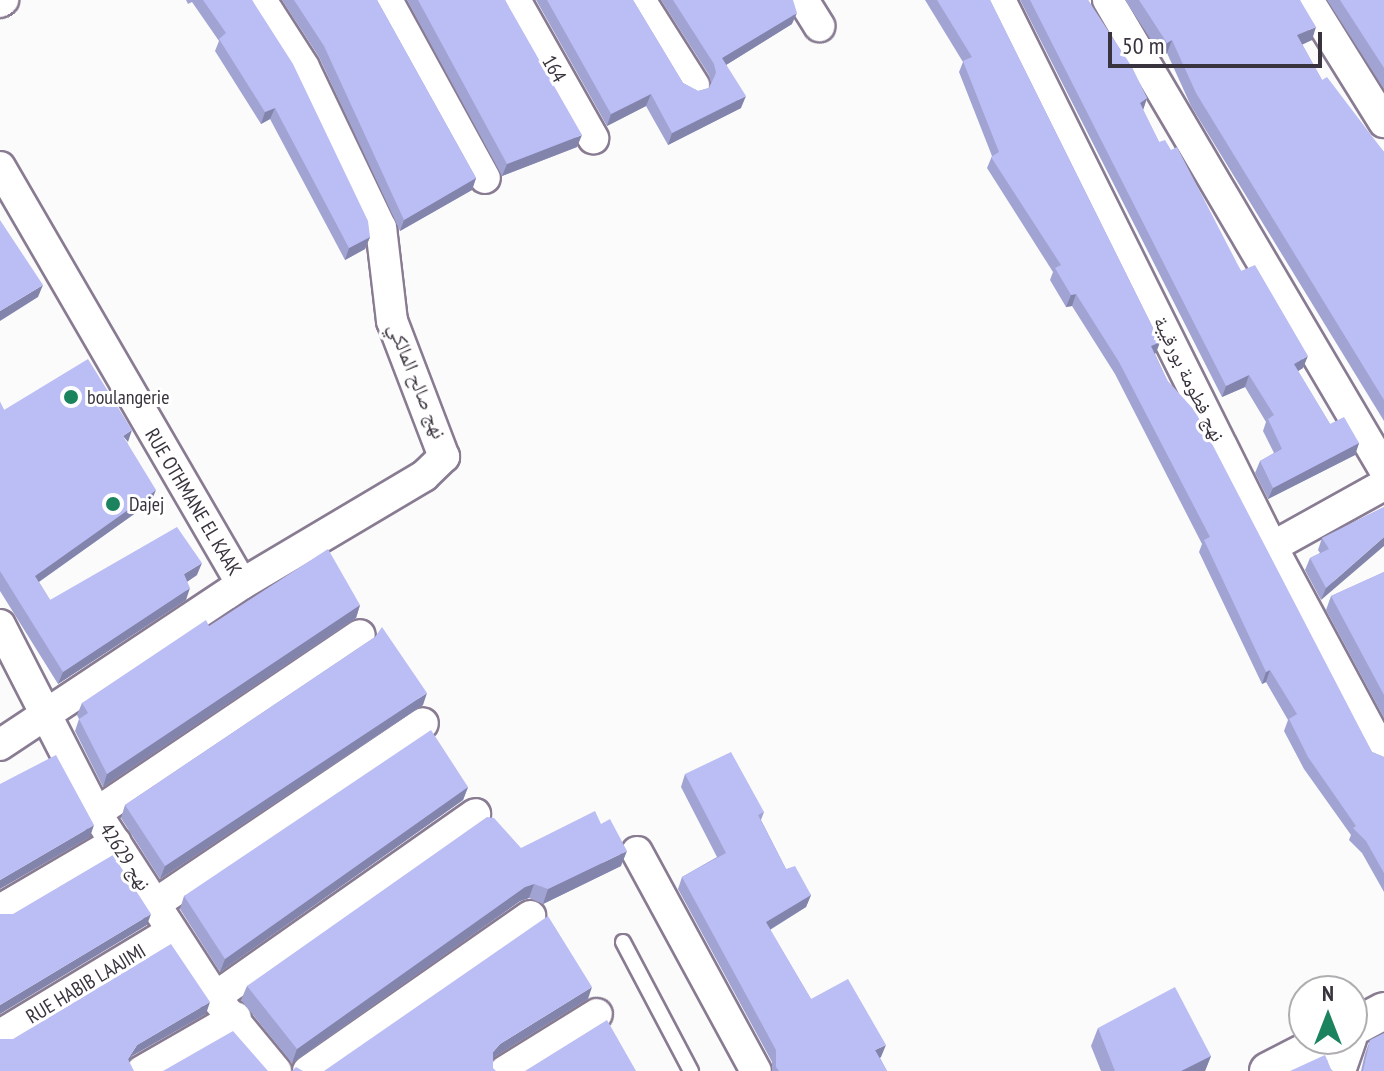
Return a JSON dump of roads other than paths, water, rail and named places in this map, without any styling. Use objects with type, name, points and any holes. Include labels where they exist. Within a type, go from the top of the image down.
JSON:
[{"type":"street","name":"نهج صالح المالكي","points":[[242,584],[424,476],[444,457],[392,321],[381,228],[304,67],[261,0]]},
{"type":"street","points":[[387,0],[485,178]]},
{"type":"street","name":"164","points":[[515,0],[593,138]]},
{"type":"street","points":[[640,0],[694,85]]},
{"type":"street","points":[[803,0],[819,26]]},
{"type":"street","name":"نهج فطومة بورقيبة","points":[[1000,0],[1272,547],[1384,755]]},
{"type":"street","points":[[1108,0],[1384,469]]},
{"type":"street","points":[[1308,0],[1384,122]]},
{"type":"street","name":"RUE OTHMANE EL KAAK","points":[[0,167],[242,584],[0,745]]},
{"type":"street","points":[[1272,547],[1384,485]]},
{"type":"street","name":"نهج 42629","points":[[0,625],[96,813],[171,932],[276,1071]]},
{"type":"street","points":[[96,813],[360,635]]},
{"type":"street","points":[[155,904],[423,723]]},
{"type":"street","points":[[142,1071],[475,814]]},
{"type":"street","points":[[0,910],[116,842]]},
{"type":"street","points":[[637,852],[756,1071]]},
{"type":"street","points":[[308,1071],[530,916]]},
{"type":"street","name":"RUE HABIB LAAJIMI","points":[[0,1035],[171,932]]},
{"type":"street","points":[[505,1071],[597,1014]]},
{"type":"street","points":[[1268,1071],[1302,1055]]},
{"type":"lane","points":[[623,942],[691,1071]]},
{"type":"place","name":"boulangerie","points":[[71,397]]},
{"type":"place","name":"Dajej","points":[[113,504]]}]
